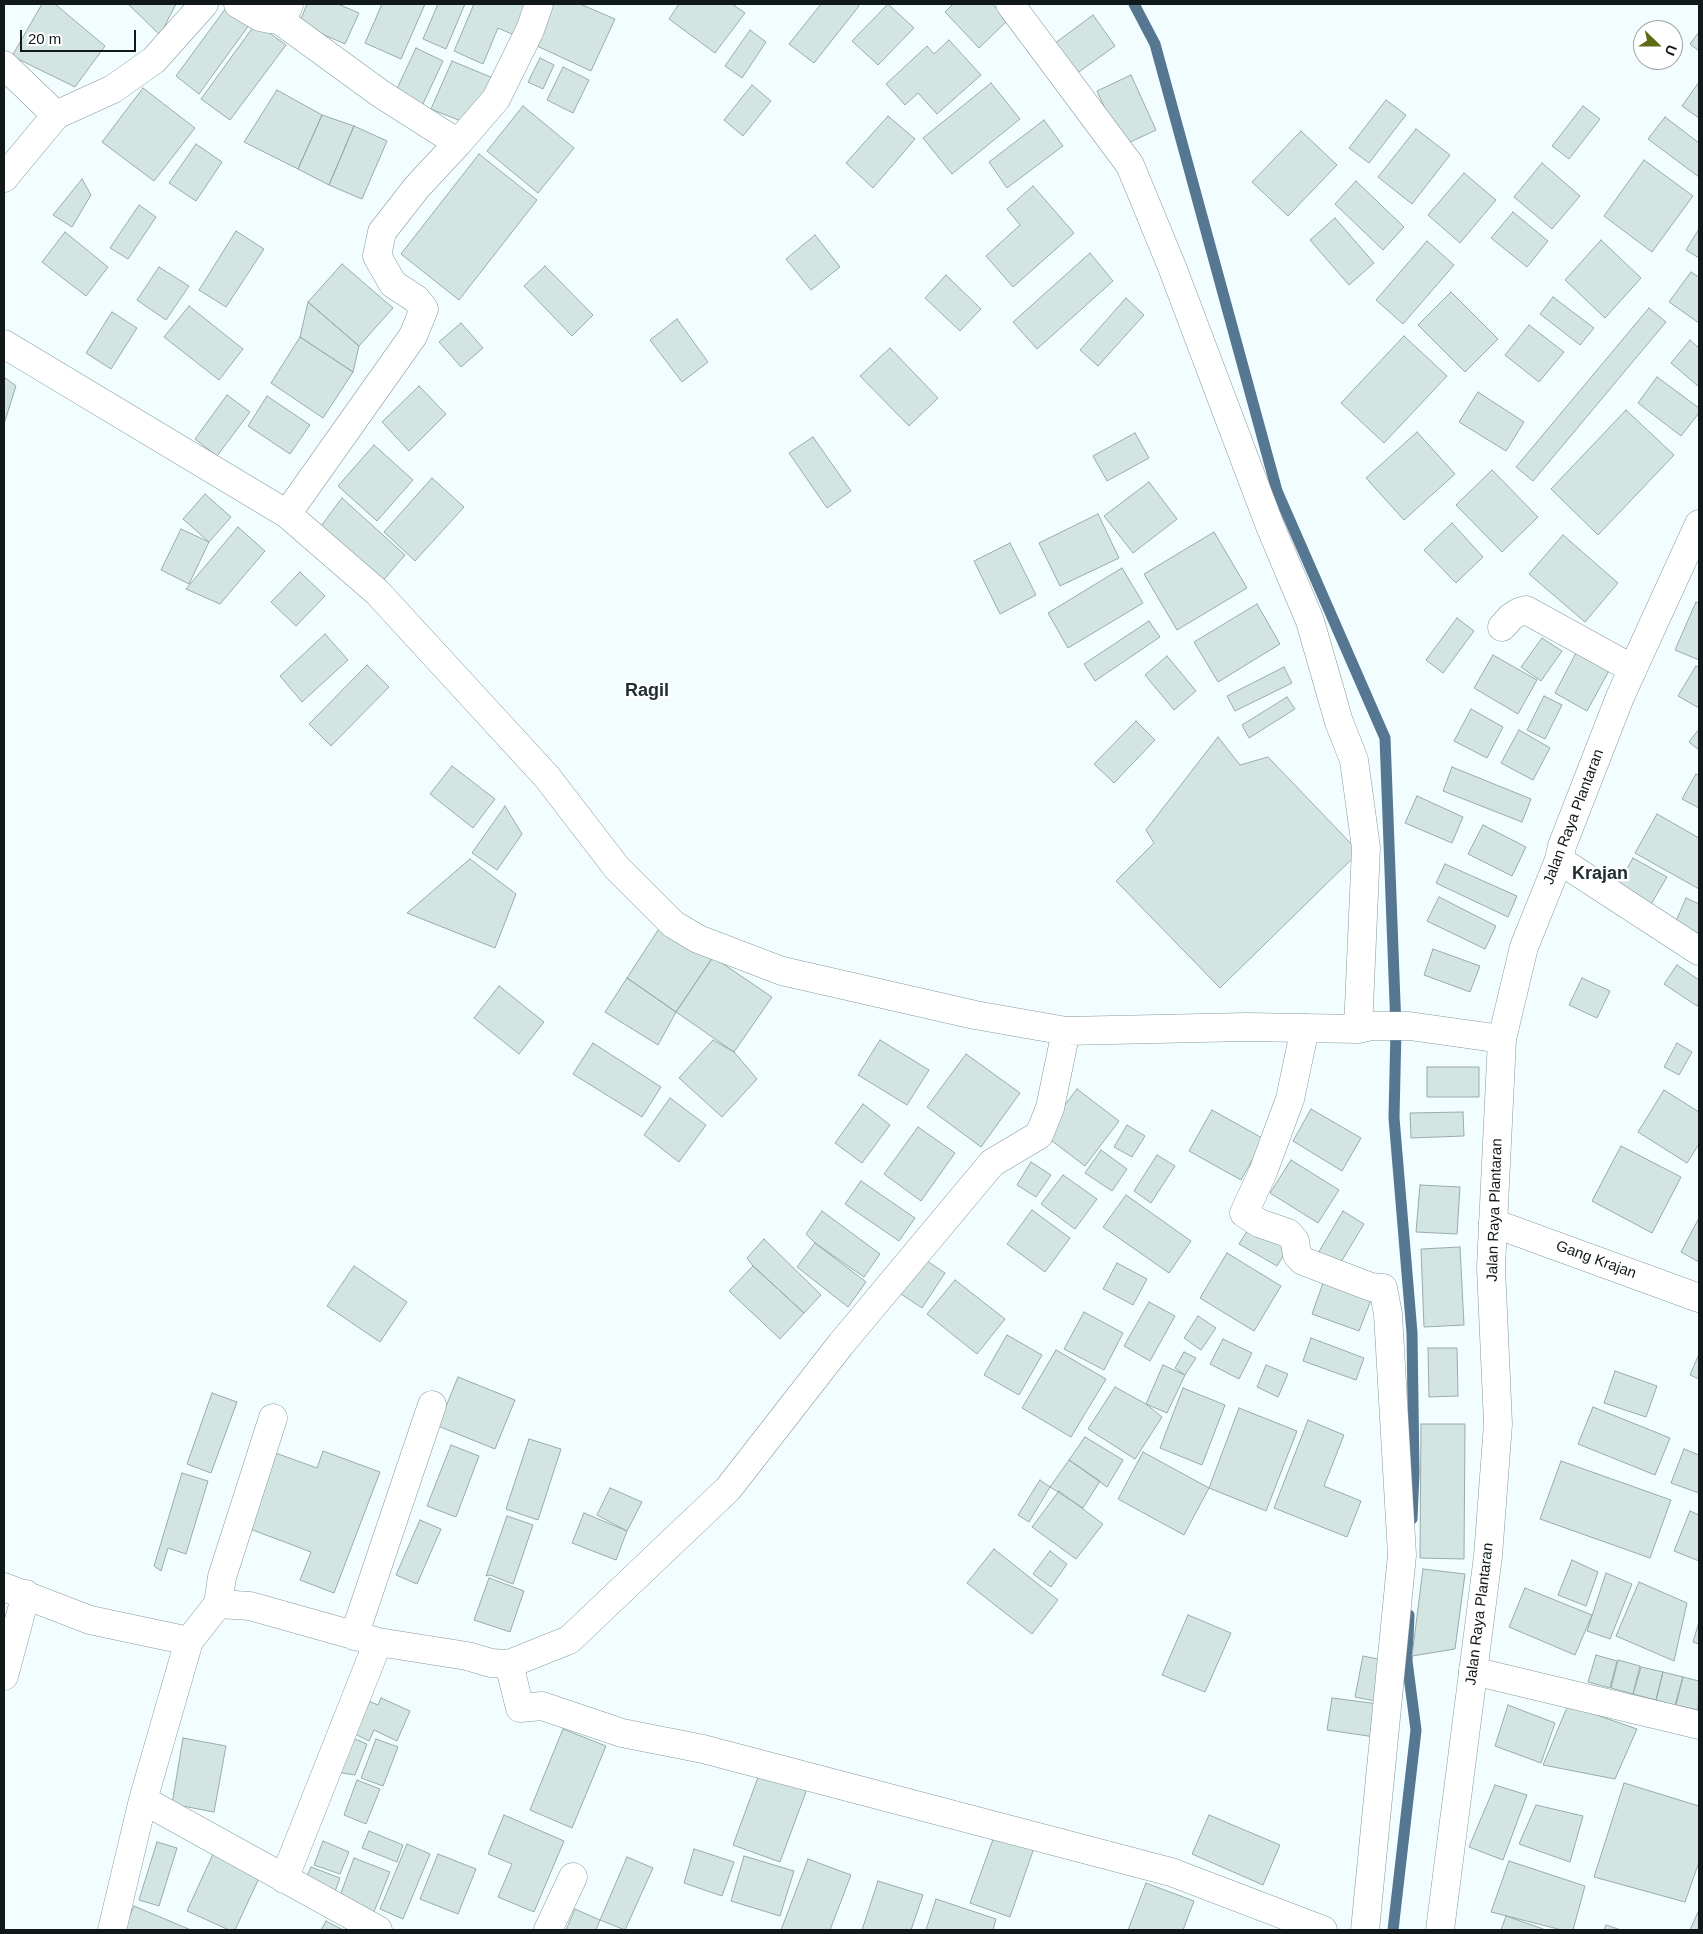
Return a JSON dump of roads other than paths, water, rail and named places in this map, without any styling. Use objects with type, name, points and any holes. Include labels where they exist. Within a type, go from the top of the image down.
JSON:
[{"type":"street","points":[[4,178],[56,115],[113,89],[154,60],[204,4]]},
{"type":"street","points":[[238,4],[260,16],[270,19],[284,11],[381,94],[458,143]]},
{"type":"street","points":[[287,514],[414,336],[424,309],[416,299],[393,284],[378,256],[382,232],[417,187],[496,99],[530,30],[539,4]]},
{"type":"street","points":[[1010,4],[1130,165],[1172,267],[1270,526],[1310,621],[1339,722],[1354,760],[1366,848],[1364,1028]]},
{"type":"street","points":[[4,65],[56,115]]},
{"type":"street","points":[[4,344],[287,514],[376,592],[547,777],[617,868],[673,924],[698,939],[782,971],[975,1015],[1066,1030],[1409,1026],[1502,1039]]},
{"type":"street","name":"Jalan Raya Plantaran","points":[[1440,1930],[1488,1556],[1498,1424],[1491,1267],[1502,1039],[1524,947],[1559,860],[1565,838],[1620,697],[1699,524]]},
{"type":"street","points":[[1502,627],[1519,612],[1526,610],[1633,669]]},
{"type":"street","points":[[1559,860],[1699,951]]},
{"type":"street","points":[[1305,1028],[1290,1098],[1263,1172],[1244,1213],[1260,1224],[1288,1233],[1295,1241],[1297,1255],[1303,1261],[1371,1287],[1383,1288],[1388,1314],[1402,1555],[1365,1930]]},
{"type":"street","points":[[218,1604],[250,1606],[366,1640],[467,1656],[491,1663],[509,1664],[569,1640],[728,1489],[841,1344],[992,1163],[1039,1135],[1050,1108],[1066,1030]]},
{"type":"street","name":"Gang Krajan","points":[[1493,1222],[1699,1298]]},
{"type":"street","points":[[284,1879],[366,1640],[432,1405]]},
{"type":"street","points":[[112,1930],[143,1800],[189,1642],[218,1604],[222,1577],[273,1418]]},
{"type":"street","points":[[4,1676],[15,1591],[90,1620],[189,1642]]},
{"type":"street","points":[[509,1664],[520,1708],[542,1706],[622,1733],[703,1749],[1171,1872],[1323,1930]]},
{"type":"street","points":[[1473,1671],[1699,1725]]},
{"type":"street","points":[[143,1800],[378,1930]]},
{"type":"street","points":[[548,1930],[573,1877]]},
{"type":"waterway","points":[[1134,4],[1155,44],[1277,491],[1385,738],[1396,1029],[1394,1118],[1412,1333],[1414,1473],[1412,1519]]},
{"type":"waterway","points":[[1393,1930],[1416,1730],[1407,1661],[1409,1615]]},
{"type":"district","name":"Ragil","points":[[647,691]]},
{"type":"district","name":"Krajan","points":[[1600,874]]}]
